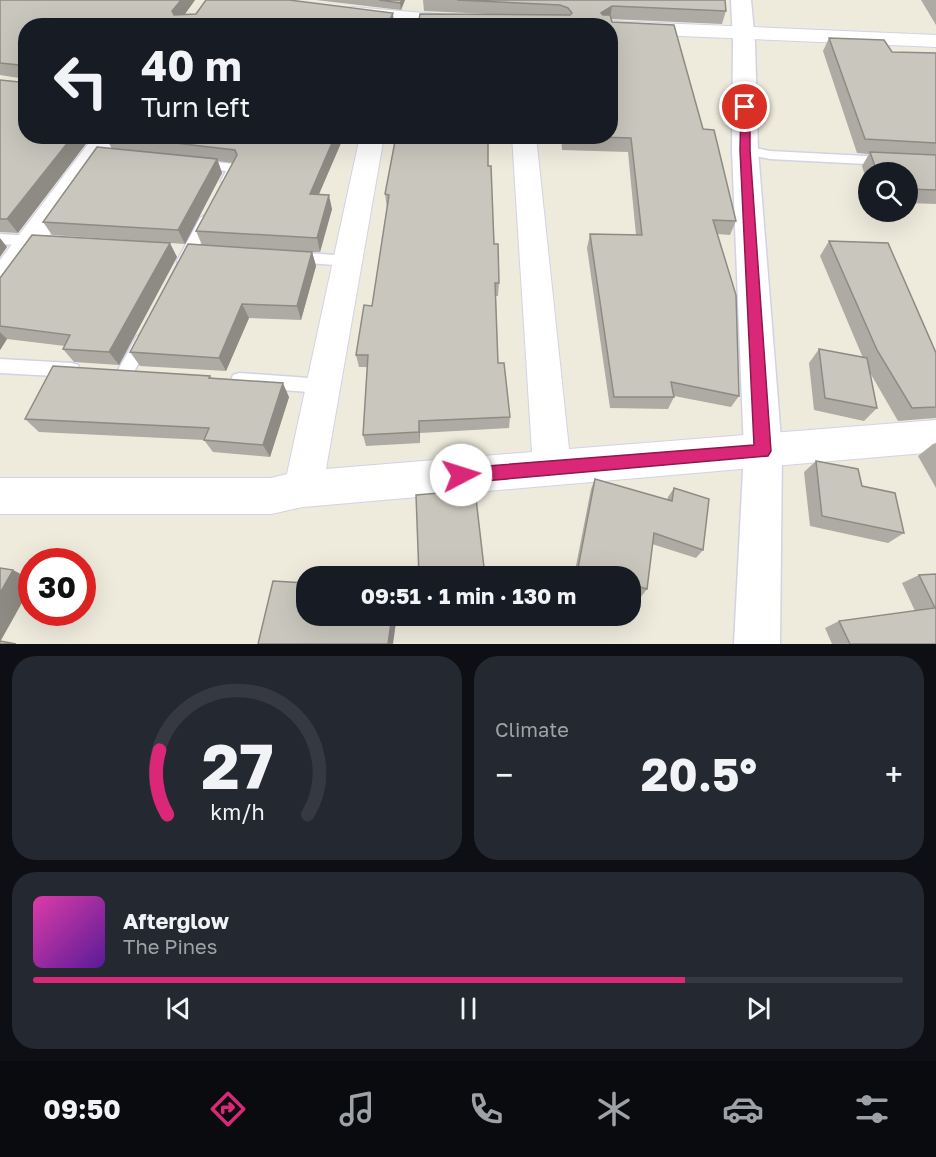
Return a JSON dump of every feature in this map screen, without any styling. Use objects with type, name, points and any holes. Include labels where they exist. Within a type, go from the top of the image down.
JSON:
[{"type":"street","points":[[741,0],[744,33],[745,150],[763,451],[757,644]]},
{"type":"street","points":[[329,10],[438,18]]},
{"type":"street","points":[[618,27],[936,41]]},
{"type":"street","points":[[303,489],[370,144]]},
{"type":"street","points":[[525,144],[552,468]]},
{"type":"street","points":[[0,282],[36,241],[103,148]]},
{"type":"street","points":[[0,496],[271,496],[303,489],[936,436]]},
{"type":"lane","points":[[745,150],[770,155],[900,162]]},
{"type":"lane","points":[[188,163],[234,168],[223,189]]},
{"type":"lane","points":[[179,272],[212,209]]},
{"type":"lane","points":[[0,239],[36,241]]},
{"type":"lane","points":[[280,256],[348,261]]},
{"type":"lane","points":[[146,333],[119,373],[148,375]]},
{"type":"lane","points":[[0,366],[91,371]]},
{"type":"lane","points":[[218,379],[323,386]]},
{"type":"building","points":[[0,0],[181,0],[172,11],[174,15],[196,14],[206,0],[289,0],[393,13],[391,18],[18,18],[18,65],[0,63]]},
{"type":"building","points":[[379,0],[402,0],[400,3]]},
{"type":"building","points":[[457,0],[725,0],[726,11],[612,6],[601,13],[610,15],[611,18],[419,18],[420,14],[570,15],[572,13],[568,8],[560,5]]},
{"type":"building","points":[[618,22],[674,25],[703,129],[714,130],[736,221],[713,220],[736,295],[739,396],[671,382],[674,397],[614,397],[590,234],[642,235],[631,138],[618,138]]},
{"type":"building","points":[[829,38],[884,40],[892,52],[936,53],[936,143],[865,139]]},
{"type":"building","points":[[0,80],[18,82],[18,144],[67,144],[7,219],[0,219]]},
{"type":"building","points":[[184,144],[332,144],[310,194],[329,195],[317,238],[196,231],[237,155],[235,150]]},
{"type":"building","points":[[394,144],[488,144],[494,244],[498,244],[499,283],[495,283],[498,363],[504,363],[510,417],[419,421],[419,432],[363,435],[368,355],[356,355],[364,305],[372,306],[389,195],[385,194]]},
{"type":"building","points":[[97,147],[217,159],[178,230],[43,222]]},
{"type":"building","points":[[870,152],[936,155],[936,190],[918,189],[918,162],[874,162]]},
{"type":"building","points":[[32,235],[170,243],[109,352],[63,349],[70,335],[0,326],[0,278]]},
{"type":"building","points":[[829,241],[888,243],[936,353],[936,407],[912,408],[877,350]]},
{"type":"building","points":[[188,244],[312,252],[297,306],[242,304],[219,358],[130,352]]},
{"type":"building","points":[[819,349],[867,358],[877,408],[825,398]]},
{"type":"building","points":[[53,366],[283,383],[263,445],[204,440],[209,428],[25,419]]},
{"type":"building","points":[[816,461],[858,469],[862,486],[895,493],[904,533],[822,516]]},
{"type":"building","points":[[595,479],[672,501],[674,488],[709,499],[703,550],[654,533],[647,589],[641,587],[641,566],[578,566]]},
{"type":"building","points":[[475,490],[484,566],[419,566],[416,495]]},
{"type":"building","points":[[0,568],[13,570],[0,593]]},
{"type":"building","points":[[936,574],[936,644],[850,644],[839,621],[935,608],[919,575]]},
{"type":"building","points":[[273,581],[296,582],[296,626],[390,626],[388,644],[258,644]]},
{"type":"building","points":[[0,641],[16,644],[0,644]]},
{"type":"route","points":[[461,475],[763,451],[745,150],[745,107]]}]
